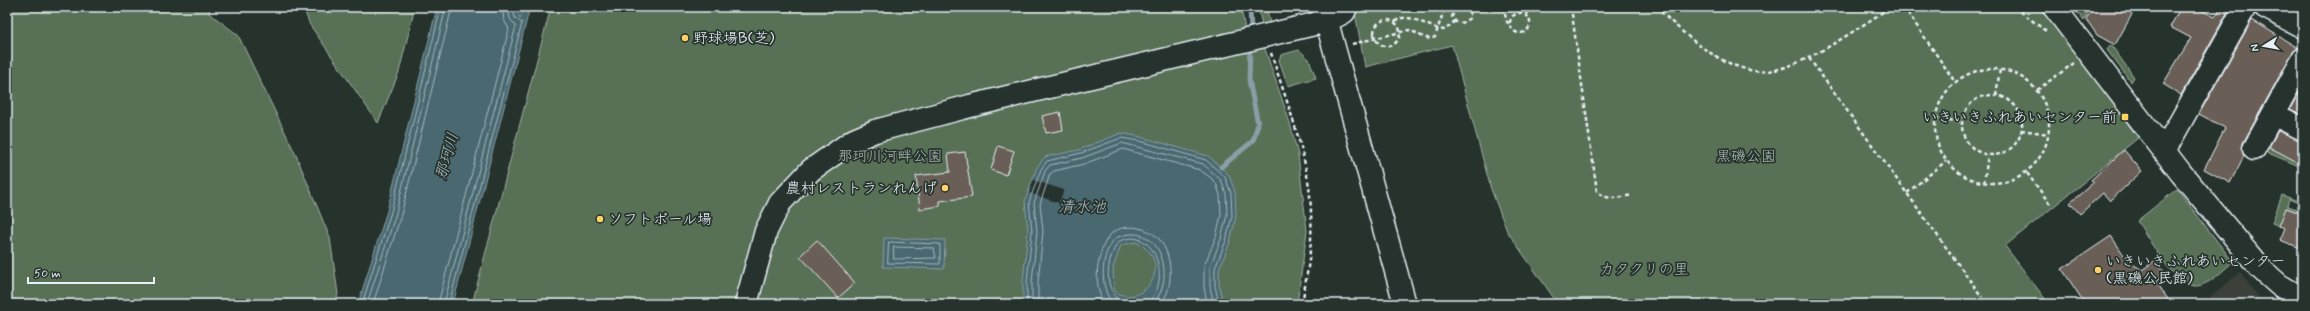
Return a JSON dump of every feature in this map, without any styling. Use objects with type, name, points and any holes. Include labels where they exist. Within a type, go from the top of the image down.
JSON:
[{"type":"street","points":[[746,304],[766,231],[780,203],[811,170],[854,140],[875,131],[970,106],[1265,35],[1325,14],[1344,12],[1346,7]]},
{"type":"street","points":[[2054,7],[2164,151],[2260,268],[2279,285],[2303,299]]},
{"type":"street","points":[[2164,151],[2245,7]]},
{"type":"street","points":[[2266,7],[2303,28]]},
{"type":"street","points":[[1325,14],[1405,304]]},
{"type":"street","points":[[2254,149],[2303,59]]},
{"type":"street","points":[[2273,114],[2303,129]]},
{"type":"path","points":[[1334,48],[1409,30],[1427,39],[1432,39],[1435,37],[1445,7]]},
{"type":"path","points":[[1455,7],[1451,14],[1455,21],[1462,23],[1468,20],[1470,12],[1467,7]]},
{"type":"path","points":[[1503,7],[1507,22],[1516,32],[1526,32],[1531,23],[1526,14]]},
{"type":"path","points":[[1526,14],[1531,7]]},
{"type":"path","points":[[1571,7],[1596,191],[1602,197],[1609,199],[1633,195]]},
{"type":"path","points":[[1656,7],[1690,39],[1714,55],[1741,67],[1756,71],[1786,68],[1809,58],[1891,7]]},
{"type":"path","points":[[1904,7],[1955,82]]},
{"type":"path","points":[[1510,25],[1511,18],[1516,13],[1526,14]]},
{"type":"path","points":[[1395,22],[1400,34],[1394,44],[1385,46],[1376,38],[1375,30],[1379,23],[1387,20],[1395,22],[1398,19],[1406,18],[1445,30],[1455,21]]},
{"type":"path","points":[[1265,35],[1301,148],[1312,211],[1311,246],[1302,304]]},
{"type":"path","points":[[2037,90],[2089,51]]},
{"type":"path","points":[[1809,58],[1982,297]]},
{"type":"path","points":[[1991,68],[2000,69],[2025,79],[2037,90],[2047,109],[2049,134],[2045,149],[2027,173],[1999,183],[1984,183],[1961,175],[1946,161],[1938,145],[1935,118],[1944,93],[1955,82],[1973,71],[1991,68]]},
{"type":"path","points":[[1996,95],[2000,69]]},
{"type":"path","points":[[1987,95],[1996,95],[2005,98],[2019,111],[2021,130],[2018,140],[2012,148],[2003,153],[1988,155],[1973,149],[1966,141],[1962,132],[1962,122],[1964,112],[1970,104],[1987,95]]},
{"type":"path","points":[[1935,118],[1962,122]]},
{"type":"path","points":[[2021,130],[2049,134]]},
{"type":"path","points":[[1984,183],[1988,155]]},
{"type":"path","points":[[1907,192],[1946,161]]},
{"type":"path","points":[[2027,173],[2050,204]]},
{"type":"shaded area","points":[[2240,272],[2263,304],[2203,304]]},
{"type":"green space","points":[[7,7],[210,7],[209,13],[238,35],[296,155],[330,238],[338,294],[335,304],[7,304]]},
{"type":"green space","points":[[303,7],[415,7],[399,72],[378,123],[310,25]]},
{"type":"green space","name":"那珂川河畔公園","points":[[551,7],[1241,7],[1245,30],[1264,46],[1290,123],[1298,155],[1307,231],[1297,304],[472,304]]},
{"type":"green space","points":[[1258,7],[1266,7],[1270,23],[1262,25]]},
{"type":"green space","name":"黒磯公園","points":[[1354,7],[2041,7],[2069,41],[2138,138],[2005,246],[2049,304],[1558,304],[1507,231],[1491,189],[1452,45],[1365,67]]},
{"type":"green space","points":[[2073,7],[2081,7],[2088,12],[2084,21]]},
{"type":"green space","points":[[2111,45],[2134,77],[2131,82],[2107,50]]},
{"type":"green space","points":[[1299,50],[1309,59],[1316,78],[1288,86],[1279,60],[1281,55]]},
{"type":"green space","points":[[2265,145],[2300,163],[2299,166],[2259,149]]},
{"type":"green space","points":[[2177,189],[2233,262],[2211,281],[2200,285],[2195,286],[2186,283],[2170,269],[2137,221]]},
{"type":"green space","points":[[2282,195],[2303,203],[2303,214],[2287,208],[2279,226],[2272,223]],"holes":[[[2289,199],[2298,203],[2296,209],[2287,206]]]},
{"type":"water","name":"那珂川","points":[[437,7],[517,7],[520,19],[523,7],[530,7],[453,304],[358,304],[387,211]]},
{"type":"water","name":"清水池","points":[[1121,133],[1141,137],[1208,156],[1229,175],[1235,192],[1236,216],[1230,242],[1219,269],[1219,286],[1223,304],[1023,304],[1023,282],[1028,230],[1025,201],[1037,167],[1045,157],[1079,150]],"holes":[[[1136,242],[1148,251],[1154,261],[1155,272],[1152,282],[1145,290],[1136,295],[1125,295],[1114,291],[1113,268],[1121,245]]]},
{"type":"water","points":[[884,238],[945,240],[944,269],[883,267]]},
{"type":"pier","points":[[1033,180],[1064,190],[1059,203],[1029,193]]},
{"type":"building","points":[[2094,7],[2136,7],[2115,45],[2097,35],[2086,19]]},
{"type":"building","points":[[2181,7],[2194,7],[2215,17],[2220,9],[2227,13],[2181,95],[2163,84],[2191,38],[2170,27]]},
{"type":"building","points":[[2252,20],[2298,48],[2292,53],[2243,143],[2242,150],[2244,156],[2230,183],[2204,169],[2225,128],[2199,114]]},
{"type":"building","points":[[2303,85],[2303,115],[2290,109]]},
{"type":"building","points":[[1060,112],[1063,130],[1046,133],[1042,116]]},
{"type":"building","points":[[2278,131],[2303,141],[2303,165],[2269,147]]},
{"type":"building","points":[[998,146],[1014,151],[1006,175],[991,170]]},
{"type":"building","points":[[2124,150],[2142,171],[2110,201],[2103,193],[2080,214],[2070,203],[2094,182],[2091,180]]},
{"type":"building","points":[[965,152],[972,197],[940,201],[940,206],[920,209],[916,176],[950,172],[948,154]]},
{"type":"building","points":[[2286,208],[2303,214],[2303,249],[2280,240],[2285,228],[2279,226]]},
{"type":"building","name":"いきいきふれあいセンター (黒磯公民館)","points":[[2111,236],[2128,261],[2142,270],[2156,260],[2166,275],[2156,281],[2171,304],[2085,304],[2062,269]]},
{"type":"building","points":[[817,240],[855,283],[838,298],[800,256]]},
{"type":"waterway","points":[[1250,7],[1251,33]]},
{"type":"waterway","points":[[1221,167],[1253,141],[1258,124],[1249,80],[1250,45]]},
{"type":"place","name":"野球場B(芝)","points":[[685,38]]},
{"type":"place","name":"いきいきふれあいセンター前","points":[[2125,117]]},
{"type":"place","name":"農村レストランれんげ","points":[[945,188]]},
{"type":"place","name":"ソフトボール場","points":[[600,219]]},
{"type":"place","name":"いきいきふれあいセンター (黒磯公民館)","points":[[2098,270]]},
{"type":"park label","name":"カタクリの里","points":[[1644,269]]}]
